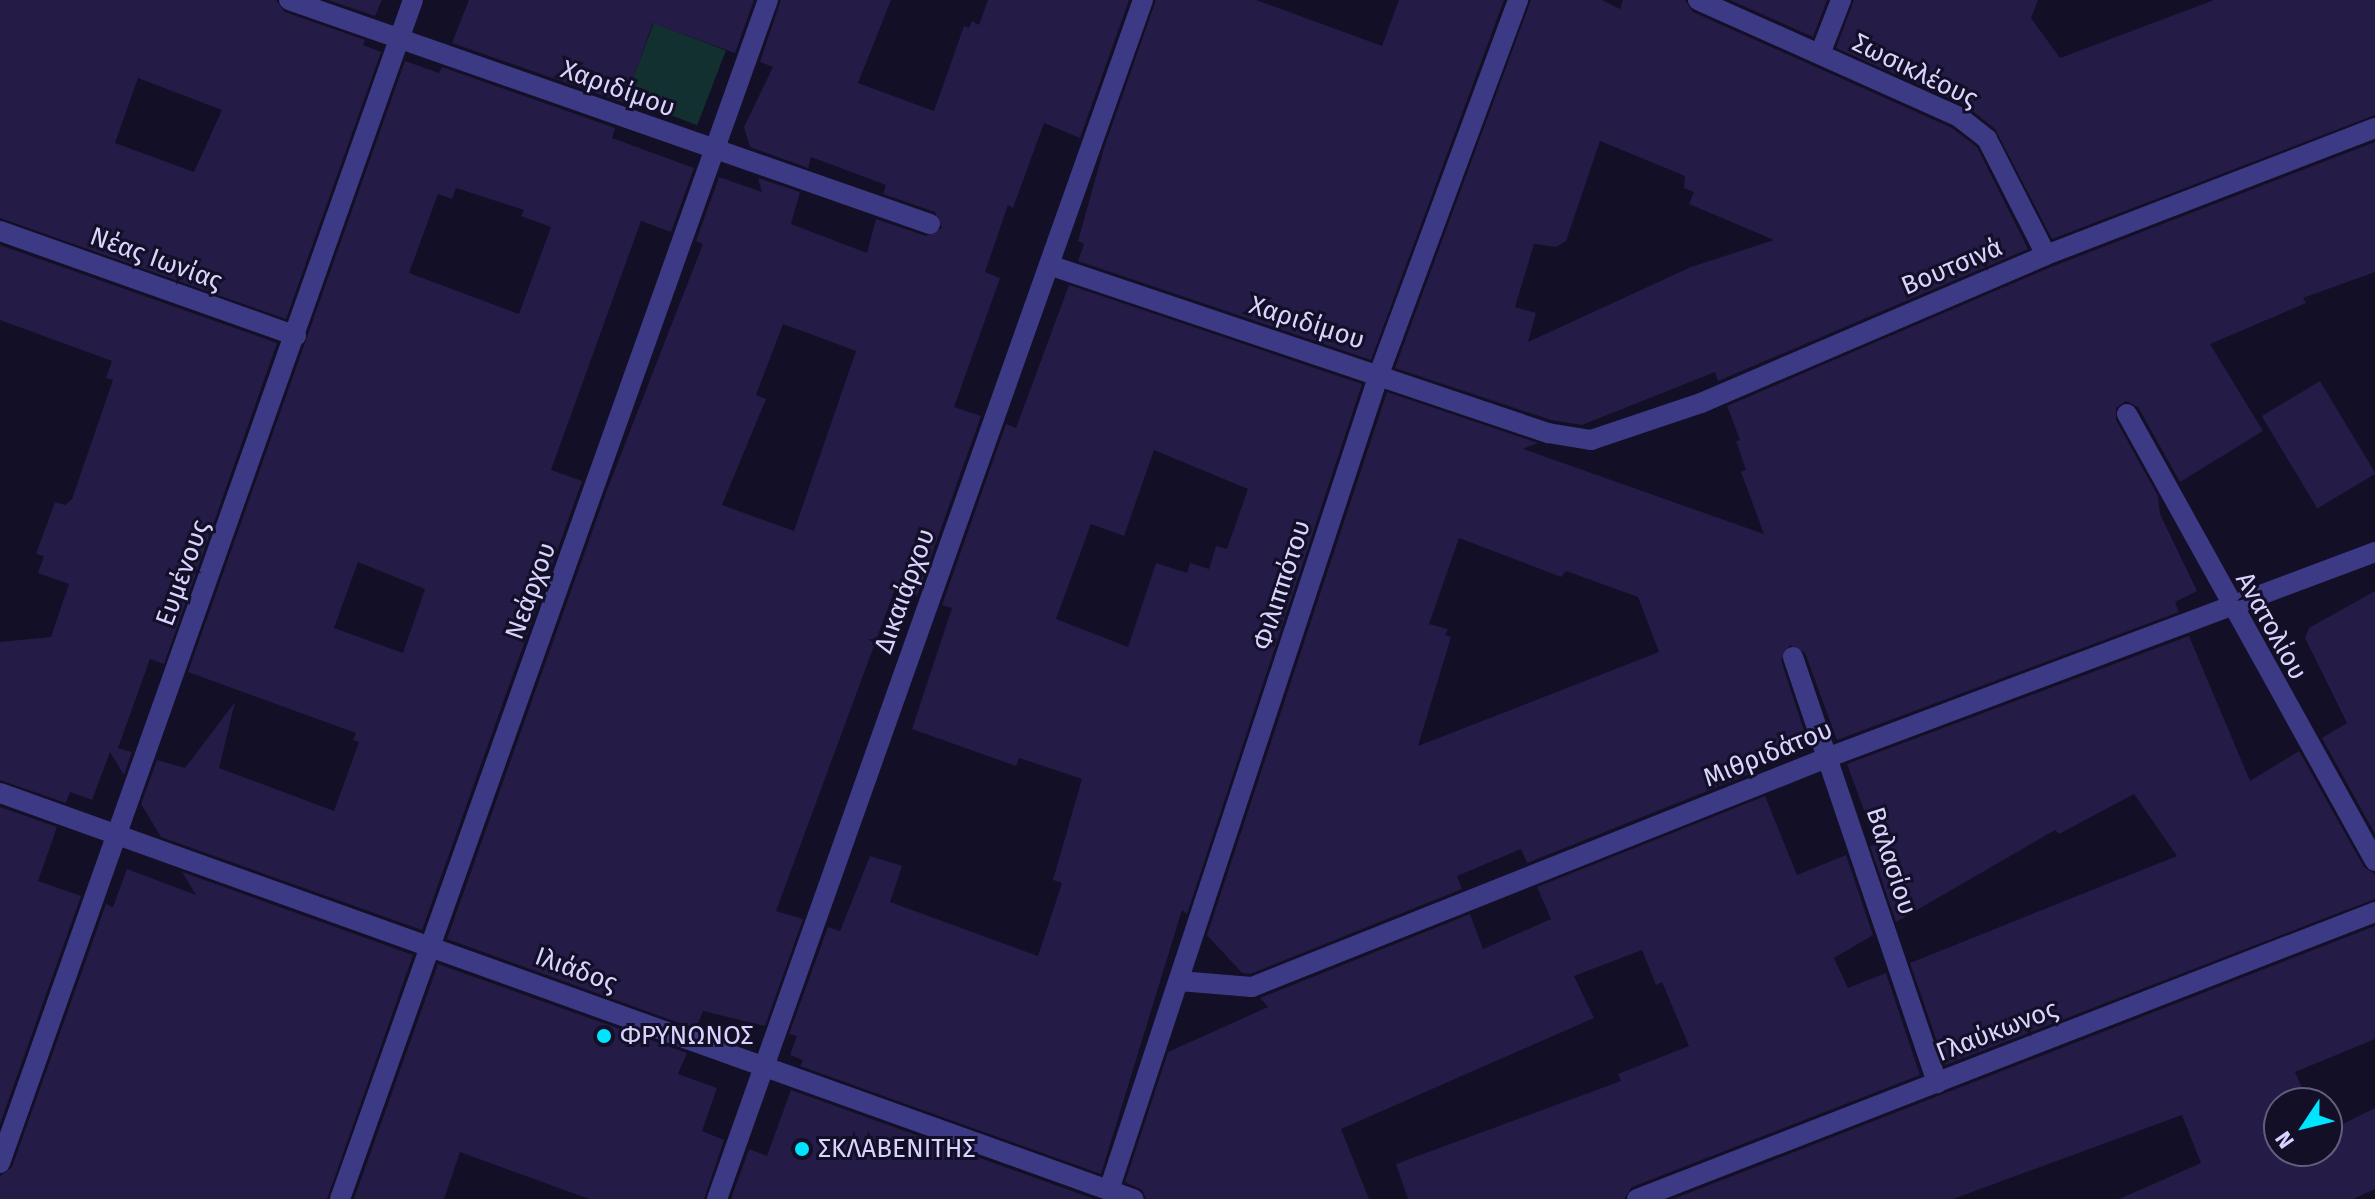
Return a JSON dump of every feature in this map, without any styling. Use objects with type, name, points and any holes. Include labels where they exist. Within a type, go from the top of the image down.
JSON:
[{"type":"street","name":"Χαριδίμου","points":[[289,0],[930,224]]},
{"type":"street","name":"Ευμένους","points":[[0,1163],[413,0]]},
{"type":"street","name":"Νεάρχου","points":[[340,1199],[768,0]]},
{"type":"street","name":"Δικαιάρχου","points":[[717,1199],[1143,0]]},
{"type":"street","name":"Φιλιππότου","points":[[1109,1190],[1379,374],[1518,0]]},
{"type":"street","name":"Σωσικλέους","points":[[1698,0],[1959,117],[1987,139],[2046,255]]},
{"type":"street","points":[[1820,54],[1841,0]]},
{"type":"street","name":"Βουτσινά","points":[[1548,433],[1591,440],[1627,431],[2046,255],[2375,128]]},
{"type":"street","name":"Νέας Ιωνίας","points":[[0,231],[296,336]]},
{"type":"street","name":"Χαριδίμου","points":[[1049,265],[1548,433]]},
{"type":"street","name":"Ανατολίου","points":[[2127,414],[2231,609],[2375,861]]},
{"type":"street","name":"Μιθριδάτου","points":[[1179,981],[1252,987],[1829,757],[2231,609],[2375,552]]},
{"type":"street","name":"Βαλασίου","points":[[1793,657],[1937,1083]]},
{"type":"street","name":"Ιλιάδος","points":[[0,793],[1133,1199]]},
{"type":"street","name":"Γλαύκωνος","points":[[1637,1199],[2375,912]]},
{"type":"green space","points":[[654,23],[726,51],[697,125],[625,98]]},
{"type":"building","points":[[0,0],[276,0],[285,12],[365,40],[363,45],[381,52],[286,319],[0,218]],"holes":[[[138,78],[222,110],[194,172],[115,143]]]},
{"type":"building","points":[[328,0],[382,0],[375,16]]},
{"type":"building","points":[[469,0],[754,0],[735,53],[653,23],[624,103],[452,43]]},
{"type":"building","points":[[781,0],[891,0],[858,83],[934,111],[964,26],[969,28],[972,21],[979,25],[988,0],[1129,0],[1080,138],[1044,123],[1013,208],[1008,205],[985,272],[1000,278],[954,407],[981,416],[917,596],[895,589],[776,911],[803,919],[765,1026],[703,1011],[696,1029],[447,939],[607,490],[703,244],[696,241],[719,177],[762,192],[758,178],[800,192],[791,224],[867,253],[876,219],[926,236],[942,228],[935,212],[883,194],[886,185],[811,157],[808,168],[750,147],[744,127],[773,67],[760,62]],"holes":[[[783,324],[856,351],[794,531],[722,505],[766,399],[756,395]]]},
{"type":"building","points":[[1156,0],[1256,0],[1382,46],[1399,0],[1504,0],[1371,360],[1078,261],[1084,244],[1078,241],[1104,148]]},
{"type":"building","points":[[1531,0],[1602,0],[1620,9],[1623,0],[1685,0],[1693,12],[1952,128],[1977,147],[2028,249],[1718,381],[1715,372],[1582,425],[1551,420],[1395,368]],"holes":[[[1600,141],[1685,176],[1684,188],[1694,192],[1689,204],[1774,240],[1691,267],[1528,342],[1536,313],[1515,307],[1534,244],[1556,247],[1566,241]]]},
{"type":"building","points":[[1730,0],[1827,0],[1813,37]]},
{"type":"building","points":[[1854,0],[2038,0],[2031,18],[2060,58],[2214,0],[2375,0],[2375,115],[2052,239],[1995,129],[1965,105],[1836,48]]},
{"type":"building","points":[[405,61],[439,73],[442,67],[615,128],[612,138],[694,168],[671,232],[641,221],[551,470],[582,481],[422,930],[161,837],[141,804],[157,760],[185,768],[235,702],[219,768],[334,811],[359,742],[353,740],[356,733],[188,672]],"holes":[[[456,188],[524,210],[521,216],[551,227],[519,314],[409,273],[438,194],[452,199]],[[358,562],[425,589],[403,653],[334,628]]]},
{"type":"building","points":[[2375,142],[2375,272],[2303,298],[2306,303],[2210,344],[2263,431],[2180,482],[2138,407],[2126,401],[2116,408],[2116,420],[2158,496],[2160,514],[2197,591],[2175,602],[2179,612],[1837,740],[1805,653],[1790,645],[1781,660],[1806,737],[1751,761],[1755,772],[1527,863],[1521,849],[1457,876],[1462,889],[1250,974],[1242,973],[1207,935],[1387,392],[1538,443],[1523,449],[1764,534],[1741,472],[1746,470],[1736,441],[1740,440],[1727,406],[2051,267]],"holes":[[[1459,538],[1561,577],[1566,571],[1638,597],[1659,652],[1418,746],[1451,637],[1445,635],[1448,629],[1429,624]]]},
{"type":"building","points":[[0,245],[277,343],[164,664],[150,659],[118,748],[132,752],[124,775],[110,752],[92,800],[70,792],[66,803],[0,780],[0,642],[51,637],[69,584],[38,573],[44,556],[36,554],[55,502],[65,505],[72,499],[113,380],[106,378],[112,361],[0,320]]},
{"type":"building","points":[[1069,285],[1362,384],[1187,914],[1182,910],[1101,1174],[800,1066],[803,1060],[790,1055],[797,1036],[789,1034],[828,927],[840,931],[870,856],[902,866],[890,902],[1038,956],[1062,883],[1053,880],[1082,779],[1019,758],[1016,766],[912,729],[952,608],[942,605],[1006,424],[1016,428]],"holes":[[[1154,450],[1248,489],[1227,549],[1216,546],[1209,569],[1190,563],[1187,573],[1156,563],[1128,647],[1056,619],[1091,524],[1124,536]]]},
{"type":"building","points":[[2320,381],[2375,474],[2317,509],[2262,416]]},
{"type":"building","points":[[2375,591],[2375,834],[2322,738],[2347,723],[2305,638],[2309,628]]},
{"type":"building","points":[[2189,636],[2250,781],[2299,751],[2364,867],[2375,874],[2375,899],[1945,1065],[1910,963],[2177,856],[2134,794],[2059,834],[2055,830],[1896,922],[1870,846],[1876,843],[1847,764]]},
{"type":"building","points":[[1765,796],[1797,875],[1846,855],[1873,935],[1834,958],[1848,988],[1886,973],[1920,1075],[1632,1187],[1624,1199],[1408,1199],[1396,1164],[1621,1081],[1618,1074],[1689,1046],[1662,982],[1656,985],[1642,950],[1574,976],[1594,1018],[1341,1129],[1369,1199],[1146,1199],[1142,1190],[1125,1182],[1168,1052],[1268,1007],[1260,998],[1470,914],[1483,949],[1551,919],[1537,887]]},
{"type":"building","points":[[0,807],[57,827],[38,881],[81,896],[0,1124]]},
{"type":"building","points":[[127,869],[196,895],[182,872],[413,955],[327,1199],[0,1199],[0,1176],[12,1167],[106,904],[113,907]]},
{"type":"building","points":[[2375,926],[2375,1039],[2295,1072],[2302,1087],[2263,1087],[2263,1167],[2343,1167],[2343,1124],[2375,1108],[2375,1189],[2353,1199],[2119,1199],[2201,1163],[2182,1115],[1953,1199],[1673,1199]]},
{"type":"building","points":[[438,964],[687,1053],[678,1074],[717,1088],[702,1131],[724,1140],[704,1199],[589,1199],[460,1152],[444,1199],[354,1199]]},
{"type":"building","points":[[791,1090],[1094,1199],[731,1199],[749,1149],[767,1156]]},
{"type":"place","name":"ΦΡΥΝΩΝΟΣ","points":[[604,1036]]},
{"type":"place","name":"ΣΚΛΑΒΕΝΙΤΗΣ","points":[[802,1149]]}]
